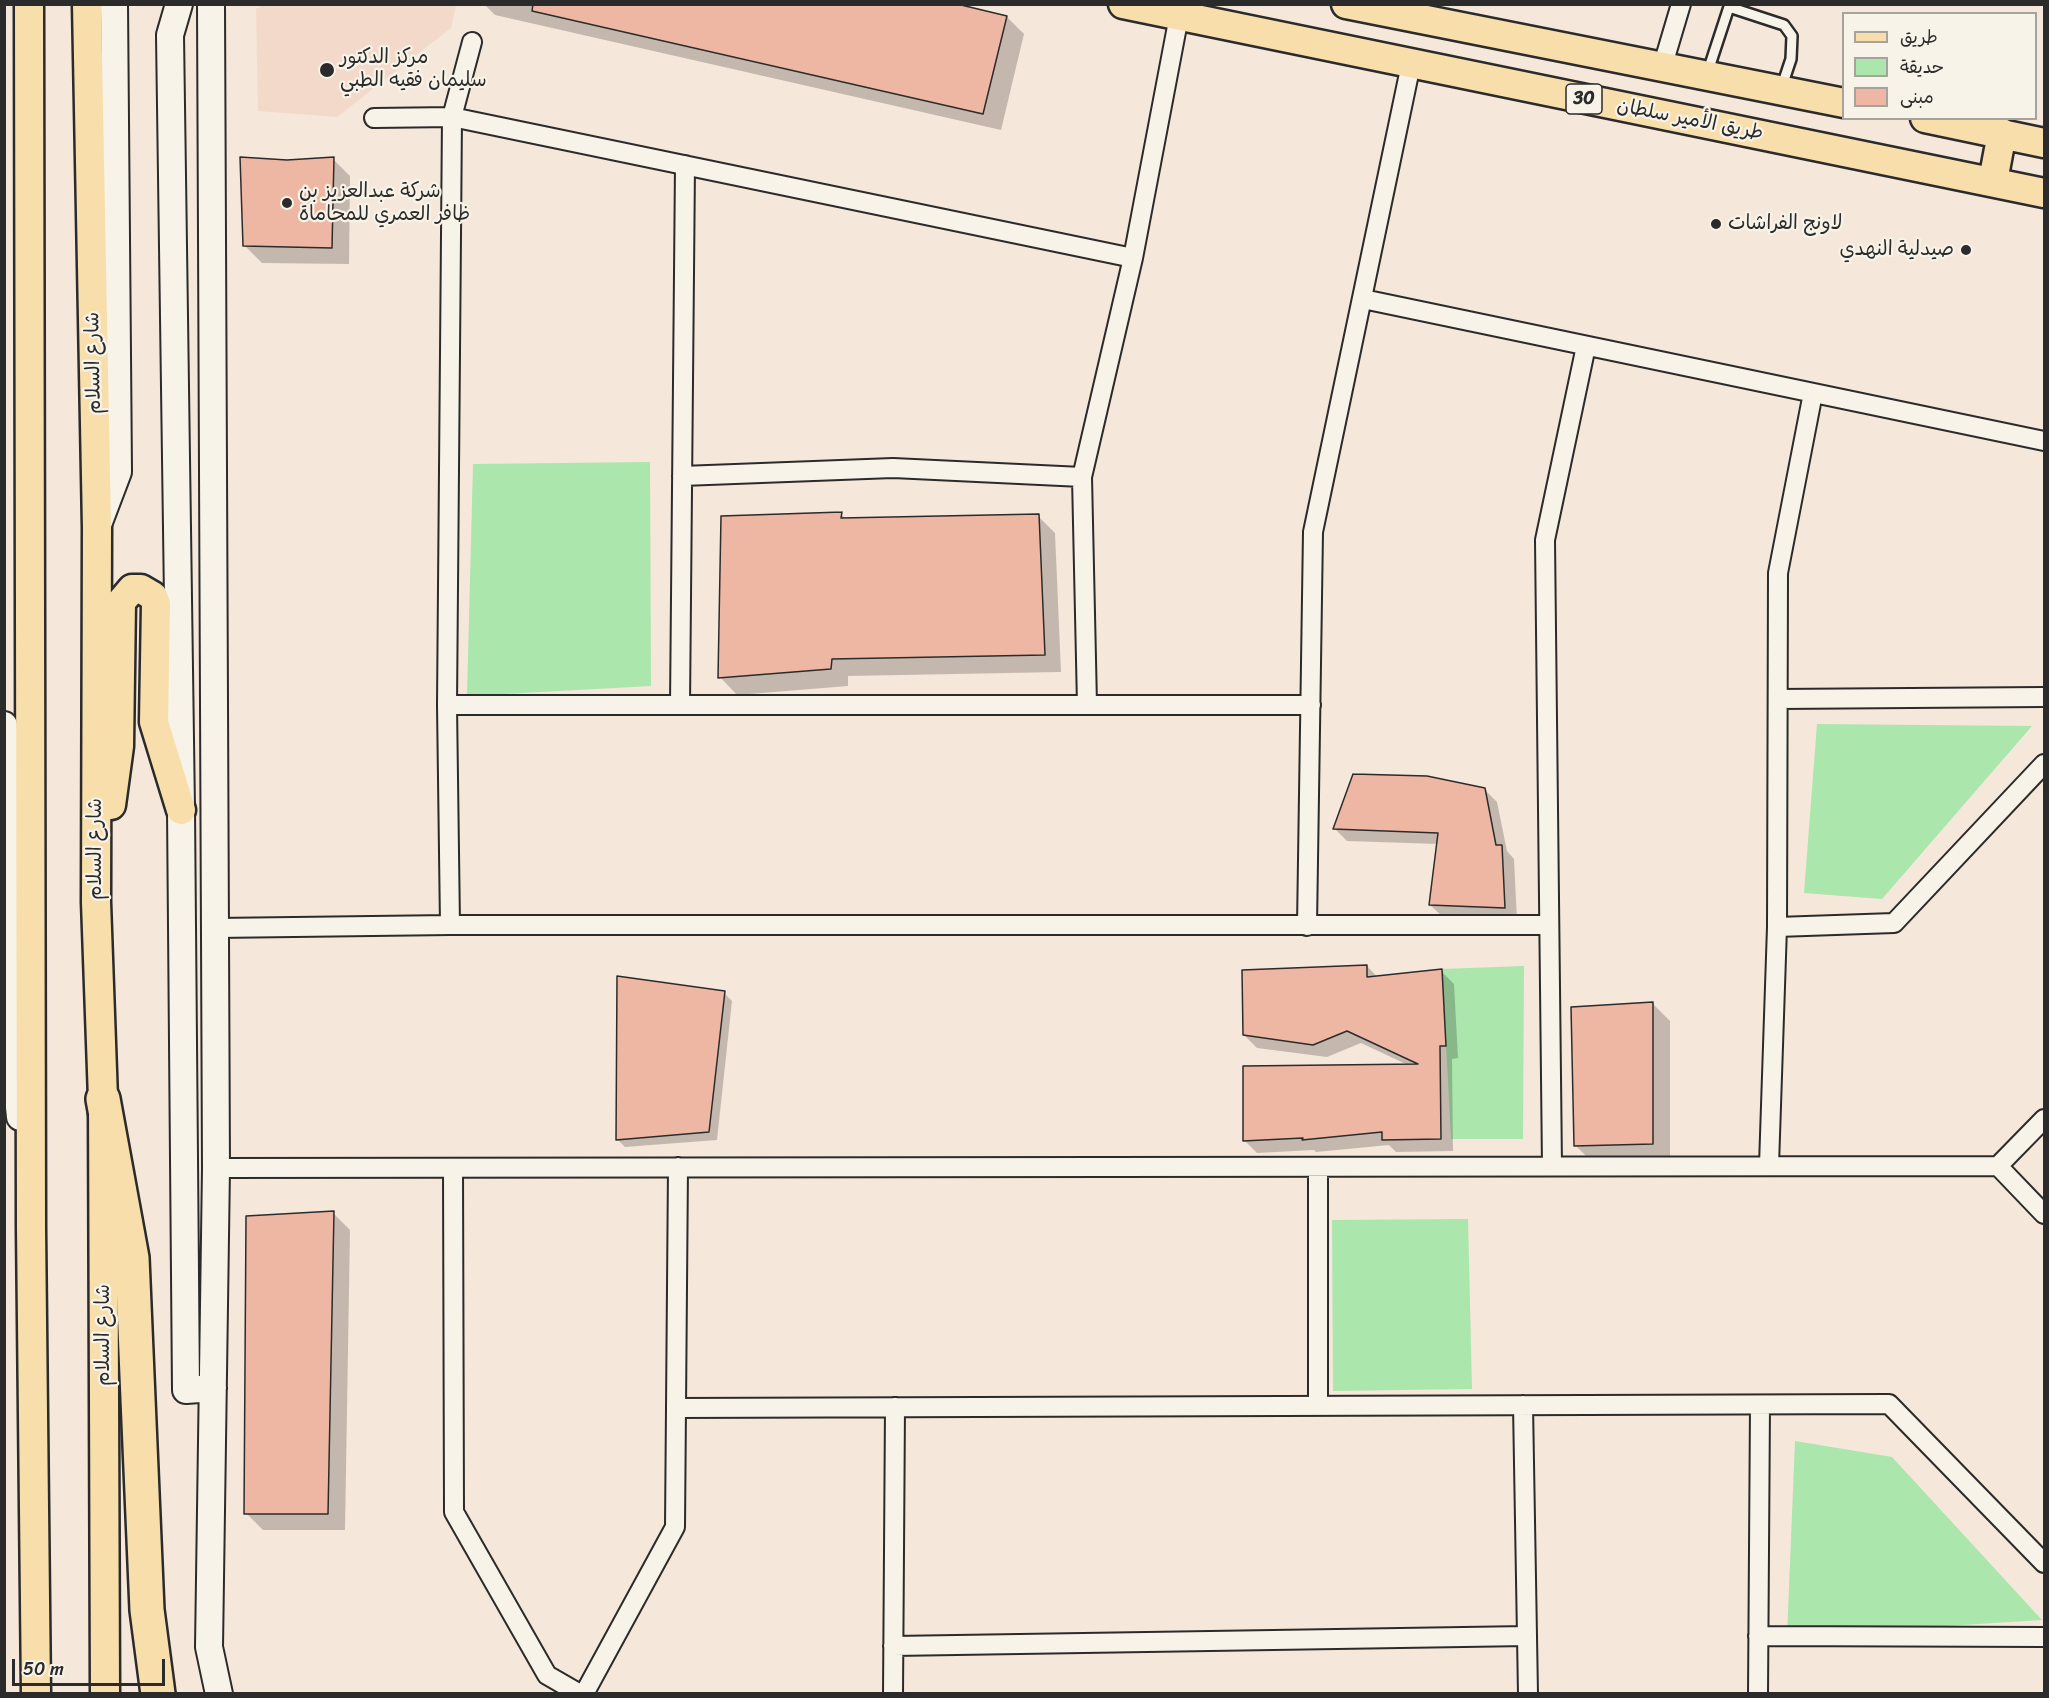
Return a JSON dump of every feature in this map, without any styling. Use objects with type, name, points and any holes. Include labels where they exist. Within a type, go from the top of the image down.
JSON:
[{"type":"highway","points":[[104,1099],[132,1258],[147,1610],[158,1694]]},
{"type":"main road","points":[[29,4],[31,1228],[36,1694]]},
{"type":"main road","name":"شارع السلام","points":[[87,4],[97,528],[96,902],[104,1099],[105,1694]]},
{"type":"main road","points":[[97,528],[118,472],[114,4]]},
{"type":"main road","points":[[178,4],[170,35],[181,810],[186,1390],[213,1388]]},
{"type":"main road","points":[[212,4],[216,1168],[209,1647],[219,1694]]},
{"type":"main road","name":"طريق الأمير سلطان","points":[[1123,4],[2044,193]]},
{"type":"main road","name":"30","points":[[1346,4],[1842,103]]},
{"type":"main road","points":[[1935,120],[2044,143]]},
{"type":"main road","points":[[1994,181],[2002,133]]},
{"type":"main road","points":[[96,902],[119,746],[121,602],[132,589],[141,589],[153,596],[156,604],[154,722],[181,810]]},
{"type":"main road","points":[[4,725],[9,1011],[31,1228]]},
{"type":"street","points":[[1662,68],[1681,4]]},
{"type":"street","points":[[1087,705],[1082,477],[1133,258],[1179,16]]},
{"type":"street","points":[[450,925],[447,705],[452,117],[472,42]]},
{"type":"street","points":[[1307,926],[1313,532],[1411,64]]},
{"type":"street","points":[[374,118],[452,117],[1133,258]]},
{"type":"street","points":[[680,705],[685,165]]},
{"type":"street","points":[[1363,300],[2044,441]]},
{"type":"street","points":[[1552,1166],[1545,540],[1586,346]]},
{"type":"street","points":[[1769,1165],[1777,927],[1778,573],[1813,393]]},
{"type":"street","points":[[682,476],[893,468],[1082,477]]},
{"type":"street","points":[[1778,699],[2044,697]]},
{"type":"street","points":[[447,705],[1311,705]]},
{"type":"street","points":[[1777,927],[1894,923],[2044,764]]},
{"type":"street","points":[[216,928],[450,925],[1549,925]]},
{"type":"street","points":[[216,1168],[1998,1166],[2044,1119]]},
{"type":"street","points":[[1998,1166],[2044,1214]]},
{"type":"street","points":[[453,1168],[454,1512],[547,1675],[582,1694],[675,1527],[678,1167]]},
{"type":"street","points":[[1318,1167],[1318,1406]]},
{"type":"street","points":[[676,1408],[1889,1404],[2044,1563]]},
{"type":"street","points":[[1523,1405],[1528,1694]]},
{"type":"street","points":[[1758,1694],[1760,1405]]},
{"type":"street","points":[[893,1694],[895,1407]]},
{"type":"street","points":[[893,1646],[1527,1636]]},
{"type":"street","points":[[1758,1636],[2044,1637]]},
{"type":"lane","points":[[1706,76],[1729,6],[1784,25],[1792,36],[1791,59],[1781,91]]},
{"type":"shaded area","name":"مركز الدكتور سليمان فقيه الطبي","points":[[265,4],[456,5],[451,28],[337,117],[258,111],[256,9]]},
{"type":"green space","points":[[650,462],[651,686],[467,696],[473,464]]},
{"type":"green space","points":[[1817,724],[2032,726],[1882,899],[1804,893]]},
{"type":"green space","points":[[1524,966],[1523,1139],[1451,1139],[1442,969]]},
{"type":"green space","points":[[1468,1219],[1472,1389],[1333,1391],[1332,1220]]},
{"type":"green space","points":[[1795,1441],[1892,1457],[2042,1620],[1787,1636]]},
{"type":"building","points":[[533,4],[957,4],[1007,16],[983,114],[532,11]]},
{"type":"building","name":"شركة عبدالعزيز بن ظافر العمري للمحاماة","points":[[240,157],[287,160],[334,157],[332,248],[243,246]]},
{"type":"building","points":[[842,512],[841,518],[1039,514],[1045,655],[832,659],[831,669],[718,678],[721,516]]},
{"type":"building","points":[[1353,774],[1427,776],[1485,788],[1496,845],[1502,845],[1505,908],[1429,905],[1438,833],[1333,829]]},
{"type":"building","points":[[1367,965],[1367,977],[1442,969],[1446,1046],[1440,1046],[1441,1139],[1382,1140],[1382,1132],[1302,1140],[1303,1138],[1243,1141],[1243,1066],[1418,1064],[1347,1031],[1313,1045],[1243,1035],[1242,970]]},
{"type":"building","points":[[617,976],[725,991],[709,1132],[616,1140]]},
{"type":"building","points":[[1653,1002],[1653,1144],[1574,1146],[1571,1007]]},
{"type":"building","points":[[334,1211],[328,1514],[244,1514],[246,1216]]},
{"type":"place","name":"مركز الدكتور سليمان فقيه الطبي","points":[[327,70]]},
{"type":"place","name":"شركة عبدالعزيز بن ظافر العمري للمحاماة","points":[[287,203]]},
{"type":"place","name":"لاونج الفراشات","points":[[1716,224]]},
{"type":"place","name":"صيدلية النهدي","points":[[1966,250]]}]
